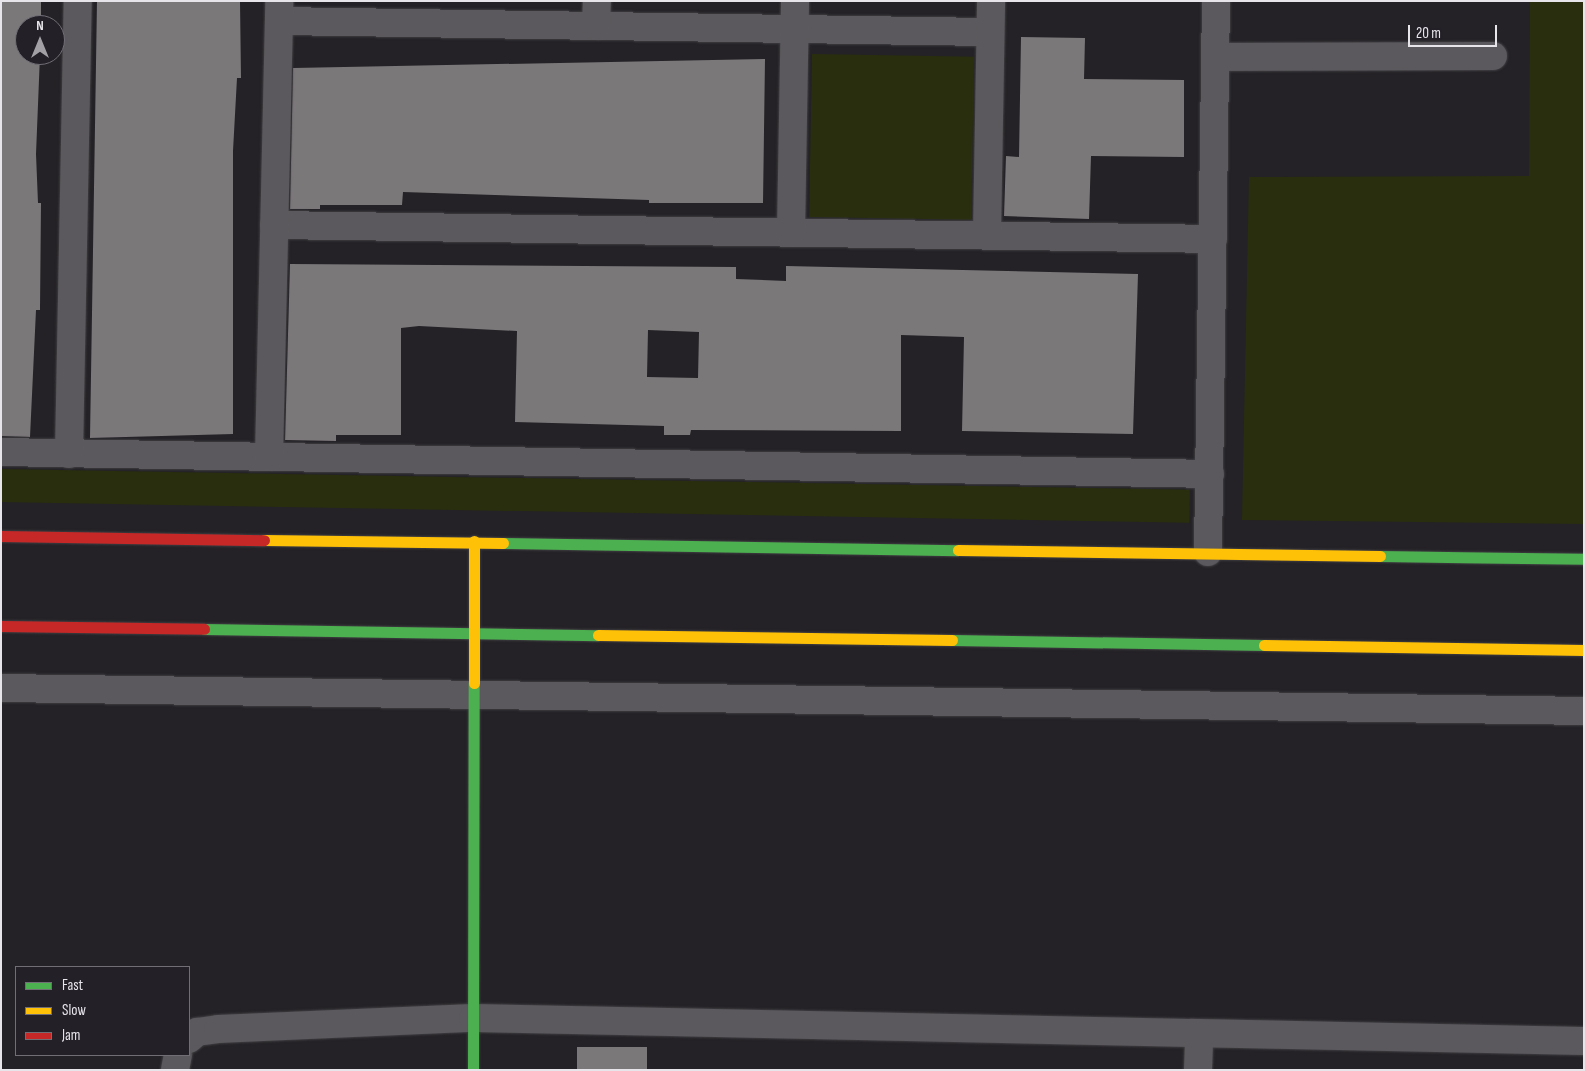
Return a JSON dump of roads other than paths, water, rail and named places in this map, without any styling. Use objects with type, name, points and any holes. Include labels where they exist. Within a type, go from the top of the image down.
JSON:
[{"type":"street","points":[[69,454],[78,1]]},
{"type":"street","points":[[791,232],[795,1]]},
{"type":"street","points":[[987,235],[991,1]]},
{"type":"street","points":[[1208,552],[1216,1]]},
{"type":"street","points":[[269,457],[279,11],[597,14],[794,29],[990,32]]},
{"type":"street","points":[[1216,57],[1493,56]]},
{"type":"street","points":[[274,225],[1213,239]]},
{"type":"street","points":[[1,452],[1210,474]]},
{"type":"street","points":[[1,536],[474,541],[1584,558]]},
{"type":"street","points":[[472,1070],[475,694],[474,541]]},
{"type":"street","points":[[1,626],[1584,650]]},
{"type":"street","points":[[1,688],[1584,711]]},
{"type":"street","points":[[190,1038],[197,1032],[218,1029],[473,1018],[1199,1036],[1584,1041]]},
{"type":"street","points":[[1198,1070],[1199,1036]]},
{"type":"street","points":[[175,1070],[178,1056]]}]
